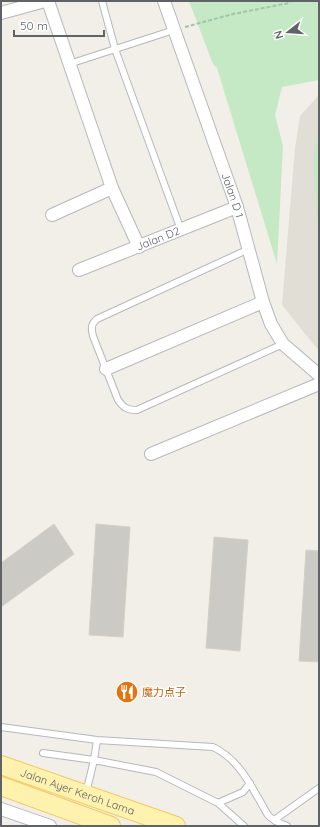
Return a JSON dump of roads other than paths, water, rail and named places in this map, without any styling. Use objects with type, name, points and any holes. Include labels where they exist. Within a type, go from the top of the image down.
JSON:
[{"type":"main road","name":"Jalan Ayer Keroh Lama","points":[[1,765],[86,794],[163,823],[176,826]]},
{"type":"main road","name":"Jalan Ayer Keroh Lama","points":[[1,786],[111,826]]},
{"type":"street","points":[[1,13],[45,1]]},
{"type":"street","points":[[48,1],[112,188],[138,247]]},
{"type":"street","name":"Jalan D 1","points":[[164,1],[237,207],[263,302],[272,324],[283,344],[319,375]]},
{"type":"street","points":[[52,215],[112,188]]},
{"type":"street","name":"Jalan D2","points":[[79,270],[237,207]]},
{"type":"street","points":[[106,370],[263,302]]},
{"type":"street","points":[[151,454],[319,384]]},
{"type":"street","points":[[1,809],[42,825]]},
{"type":"lane","points":[[102,1],[115,49],[181,230]]},
{"type":"lane","points":[[69,64],[174,30]]},
{"type":"lane","points":[[249,248],[97,319],[93,323],[93,336],[118,400],[124,408],[129,410],[137,410],[283,344]]},
{"type":"lane","points":[[1,728],[97,740],[214,747],[223,752],[239,767],[250,783],[268,816],[287,826]]},
{"type":"lane","points":[[86,794],[97,740]]},
{"type":"lane","points":[[43,753],[94,760],[156,772],[218,803],[244,826]]},
{"type":"lane","points":[[218,803],[243,792],[250,783]]},
{"type":"lane","points":[[275,821],[277,818],[319,788]]},
{"type":"place","name":"魔力点子","points":[[127,692]]}]
